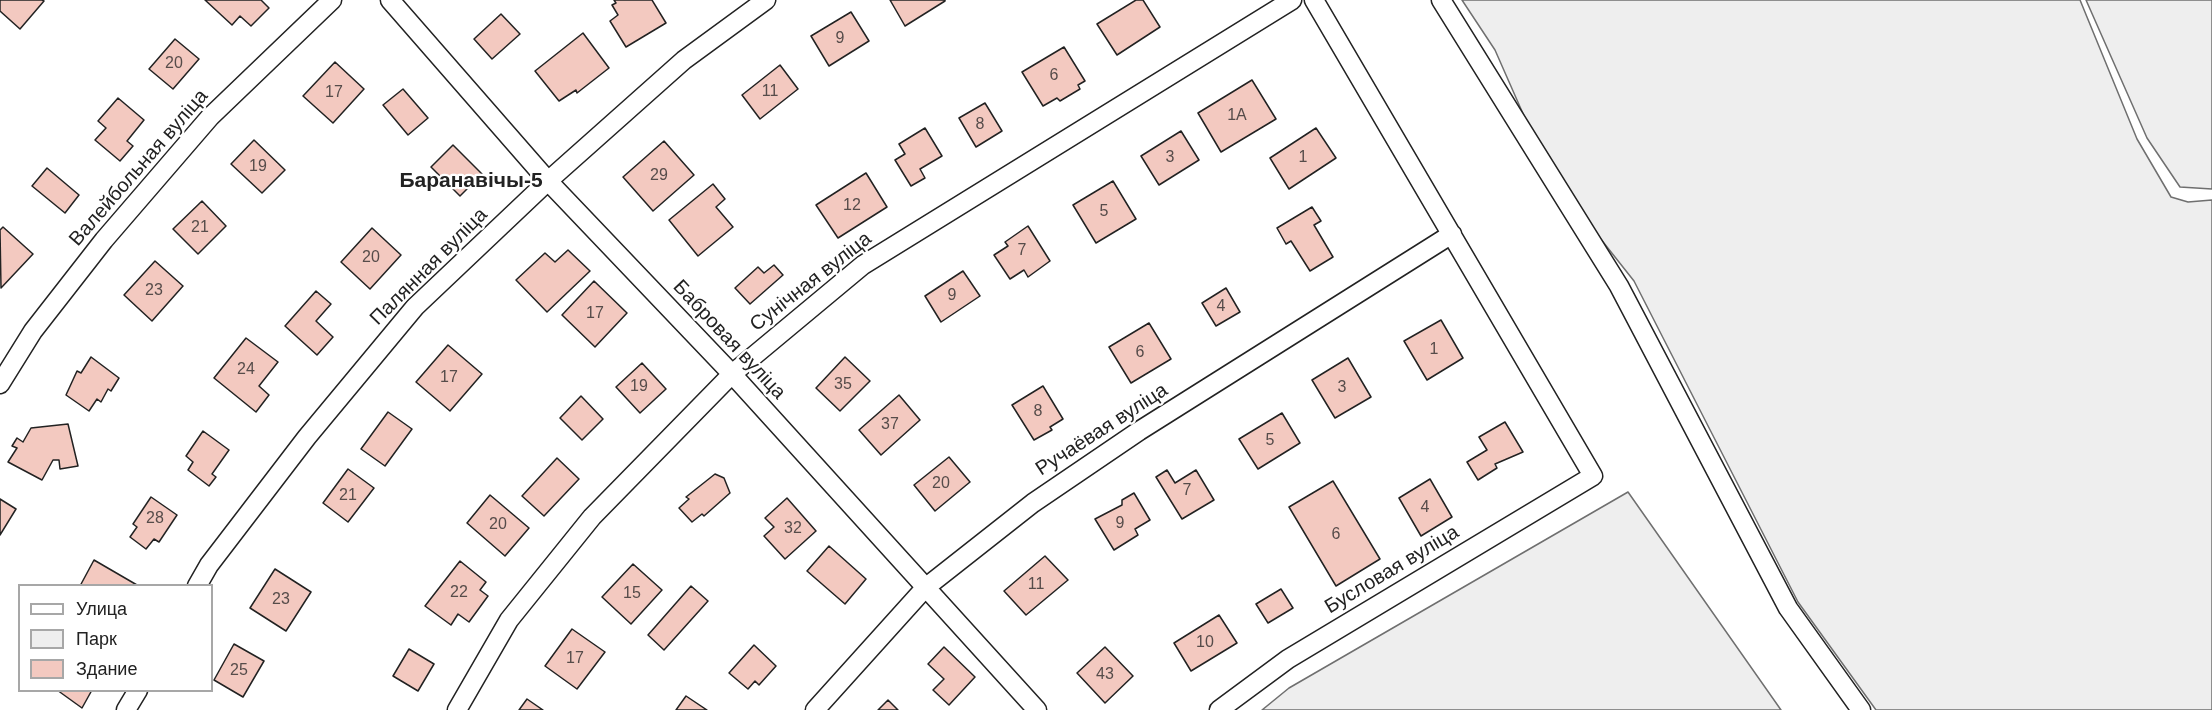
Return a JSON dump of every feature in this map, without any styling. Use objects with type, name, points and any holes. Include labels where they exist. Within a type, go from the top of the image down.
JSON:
[{"type":"street","name":"Валейбольная вуліца","points":[[0,384],[33,331],[104,240],[210,117],[332,0]]},
{"type":"street","name":"Бабровая вуліца","points":[[390,0],[548,181],[732,375],[1037,710]]},
{"type":"street","name":"Палянная вуліца","points":[[198,584],[209,565],[307,437],[415,307],[548,181],[684,60],[766,0]]},
{"type":"street","name":"Сунічная вуліца","points":[[457,710],[509,620],[592,517],[732,375],[863,265],[1292,0]]},
{"type":"street","points":[[1314,0],[1452,234]]},
{"type":"street","points":[[1441,0],[1619,286],[1788,608],[1861,710]]},
{"type":"street","name":"Бусловая вуліца","points":[[1219,710],[1287,659],[1593,476],[1452,234]]},
{"type":"street","name":"Ручаёвая вуліца","points":[[815,710],[925,588],[1062,483],[1452,234]]},
{"type":"street","points":[[126,710],[137,692]]},
{"type":"green space","points":[[1462,0],[2080,0],[2137,139],[2171,197],[2188,202],[2212,200],[2212,710],[1876,710],[1798,602],[1634,281],[1550,175],[1495,50]]},
{"type":"green space","points":[[2086,0],[2212,0],[2212,189],[2180,187],[2147,138]]},
{"type":"green space","points":[[1628,492],[1781,710],[1262,710],[1289,688]]},
{"type":"building","points":[[0,0],[44,1],[20,29],[0,11]]},
{"type":"building","points":[[205,0],[261,0],[269,8],[251,26],[240,16],[232,25]]},
{"type":"building","points":[[614,0],[652,0],[666,23],[626,47],[610,21],[618,15],[612,5],[616,3]]},
{"type":"building","points":[[890,0],[945,0],[945,1],[905,26]]},
{"type":"building","points":[[1136,0],[1143,0],[1160,27],[1117,55],[1097,24]]},
{"type":"building","points":[[851,12],[869,41],[829,66],[811,36]]},
{"type":"building","points":[[501,14],[520,34],[492,59],[474,39]]},
{"type":"building","points":[[583,33],[609,68],[577,93],[576,90],[559,101],[535,71]]},
{"type":"building","points":[[175,39],[199,59],[173,89],[149,69]]},
{"type":"building","points":[[1064,47],[1085,81],[1078,85],[1080,89],[1060,101],[1057,98],[1043,106],[1022,72]]},
{"type":"building","points":[[335,62],[364,89],[333,123],[303,96]]},
{"type":"building","points":[[780,65],[798,89],[760,119],[742,95]]},
{"type":"building","points":[[1252,80],[1276,119],[1221,152],[1198,113]]},
{"type":"building","points":[[403,89],[428,118],[408,135],[383,105]]},
{"type":"building","points":[[118,98],[144,120],[127,141],[133,146],[120,161],[95,140],[106,128],[98,121]]},
{"type":"building","points":[[985,103],[1002,131],[976,147],[959,118]]},
{"type":"building","points":[[925,128],[942,156],[920,169],[925,178],[911,186],[895,160],[905,154],[899,144]]},
{"type":"building","points":[[1316,128],[1336,158],[1289,189],[1270,158]]},
{"type":"building","points":[[1181,131],[1199,160],[1159,185],[1141,156]]},
{"type":"building","points":[[254,140],[285,170],[262,193],[231,164]]},
{"type":"building","points":[[664,141],[694,175],[653,211],[623,177]]},
{"type":"building","points":[[453,145],[482,174],[460,196],[431,167]]},
{"type":"building","points":[[47,168],[79,195],[65,213],[32,186]]},
{"type":"building","points":[[866,173],[887,207],[838,238],[816,205]]},
{"type":"building","points":[[1113,181],[1136,219],[1096,243],[1073,205]]},
{"type":"building","points":[[713,184],[725,199],[716,207],[733,227],[698,256],[669,220]]},
{"type":"building","points":[[202,201],[226,226],[198,254],[173,229]]},
{"type":"building","points":[[1312,207],[1321,221],[1314,225],[1333,257],[1310,271],[1291,241],[1286,244],[1277,228]]},
{"type":"building","points":[[1028,226],[1050,261],[1028,277],[1024,270],[1010,279],[994,255],[1008,246],[1005,242]]},
{"type":"building","points":[[3,227],[33,254],[1,288],[0,230]]},
{"type":"building","points":[[372,228],[401,255],[370,289],[341,262]]},
{"type":"building","points":[[568,250],[590,271],[547,312],[516,280],[545,253],[555,262]]},
{"type":"building","points":[[155,261],[183,286],[152,321],[124,295]]},
{"type":"building","points":[[774,265],[783,275],[750,304],[735,288],[758,267],[764,273]]},
{"type":"building","points":[[963,271],[980,296],[941,322],[925,296]]},
{"type":"building","points":[[594,281],[627,313],[595,347],[562,315]]},
{"type":"building","points":[[1226,288],[1240,312],[1216,326],[1202,303]]},
{"type":"building","points":[[316,291],[331,304],[316,321],[333,337],[317,355],[285,326]]},
{"type":"building","points":[[1441,320],[1463,358],[1427,380],[1404,341]]},
{"type":"building","points":[[1149,323],[1171,359],[1131,383],[1109,347]]},
{"type":"building","points":[[246,338],[278,362],[259,386],[269,395],[256,412],[214,378]]},
{"type":"building","points":[[448,345],[482,374],[450,411],[416,382]]},
{"type":"building","points":[[91,357],[119,378],[111,391],[108,389],[101,402],[97,399],[89,411],[66,395],[77,371],[81,373]]},
{"type":"building","points":[[845,357],[870,381],[840,411],[816,388]]},
{"type":"building","points":[[1348,358],[1371,397],[1335,418],[1312,380]]},
{"type":"building","points":[[642,363],[666,389],[640,413],[616,387]]},
{"type":"building","points":[[1043,386],[1063,419],[1050,427],[1052,430],[1034,440],[1012,405]]},
{"type":"building","points":[[899,395],[920,420],[881,455],[859,430]]},
{"type":"building","points":[[581,396],[603,419],[582,440],[560,418]]},
{"type":"building","points":[[388,412],[412,429],[385,466],[361,449]]},
{"type":"building","points":[[1282,413],[1300,443],[1258,469],[1239,439]]},
{"type":"building","points":[[1505,422],[1523,452],[1495,464],[1497,468],[1478,480],[1467,462],[1487,450],[1479,437]]},
{"type":"building","points":[[68,424],[78,466],[60,469],[59,460],[53,460],[42,480],[8,462],[17,448],[12,446],[17,438],[23,442],[31,428]]},
{"type":"building","points":[[203,431],[229,450],[212,474],[216,477],[209,486],[188,470],[193,462],[186,456]]},
{"type":"building","points":[[949,457],[970,482],[935,511],[914,485]]},
{"type":"building","points":[[557,458],[579,479],[544,516],[522,496]]},
{"type":"building","points":[[348,469],[374,488],[348,522],[323,503]]},
{"type":"building","points":[[1167,470],[1175,483],[1196,470],[1214,500],[1182,519],[1156,477]]},
{"type":"building","points":[[715,474],[724,478],[730,493],[704,516],[702,514],[692,522],[679,508],[689,499],[686,497]]},
{"type":"building","points":[[1430,479],[1452,517],[1421,536],[1399,498]]},
{"type":"building","points":[[1333,481],[1380,559],[1336,586],[1289,507]]},
{"type":"building","points":[[1134,493],[1150,520],[1135,529],[1138,535],[1114,550],[1095,519],[1122,505],[1122,500]]},
{"type":"building","points":[[490,495],[529,528],[505,556],[467,523]]},
{"type":"building","points":[[151,497],[177,515],[159,542],[154,539],[146,549],[130,537],[137,527],[133,524]]},
{"type":"building","points":[[787,498],[816,531],[785,559],[764,536],[774,527],[765,518]]},
{"type":"building","points":[[0,499],[16,509],[0,535]]},
{"type":"building","points":[[829,546],[866,579],[845,604],[807,571]]},
{"type":"building","points":[[1045,556],[1068,580],[1026,615],[1004,591]]},
{"type":"building","points":[[94,560],[135,584],[81,584]]},
{"type":"building","points":[[460,561],[486,582],[480,590],[488,596],[469,622],[458,614],[451,625],[425,606]]},
{"type":"building","points":[[633,564],[662,590],[631,624],[602,597]]},
{"type":"building","points":[[275,569],[311,592],[286,631],[250,608]]},
{"type":"building","points":[[691,586],[708,601],[664,650],[648,635]]},
{"type":"building","points":[[1281,589],[1293,608],[1268,623],[1256,604]]},
{"type":"building","points":[[1219,615],[1237,643],[1191,671],[1174,643]]},
{"type":"building","points":[[572,629],[605,652],[577,689],[545,666]]},
{"type":"building","points":[[234,644],[264,661],[243,697],[214,680]]},
{"type":"building","points":[[754,645],[776,666],[759,685],[755,681],[748,689],[729,673]]},
{"type":"building","points":[[944,647],[975,677],[949,705],[933,690],[944,679],[928,664]]},
{"type":"building","points":[[1105,647],[1133,676],[1105,703],[1077,673]]},
{"type":"building","points":[[409,649],[434,664],[418,691],[393,676]]},
{"type":"building","points":[[60,692],[91,692],[82,708]]},
{"type":"building","points":[[686,696],[707,710],[676,710]]},
{"type":"building","points":[[527,699],[543,710],[519,710]]},
{"type":"building","points":[[888,700],[898,710],[878,710]]},
{"type":"district","name":"Баранавічы-5","points":[[471,181]]}]
